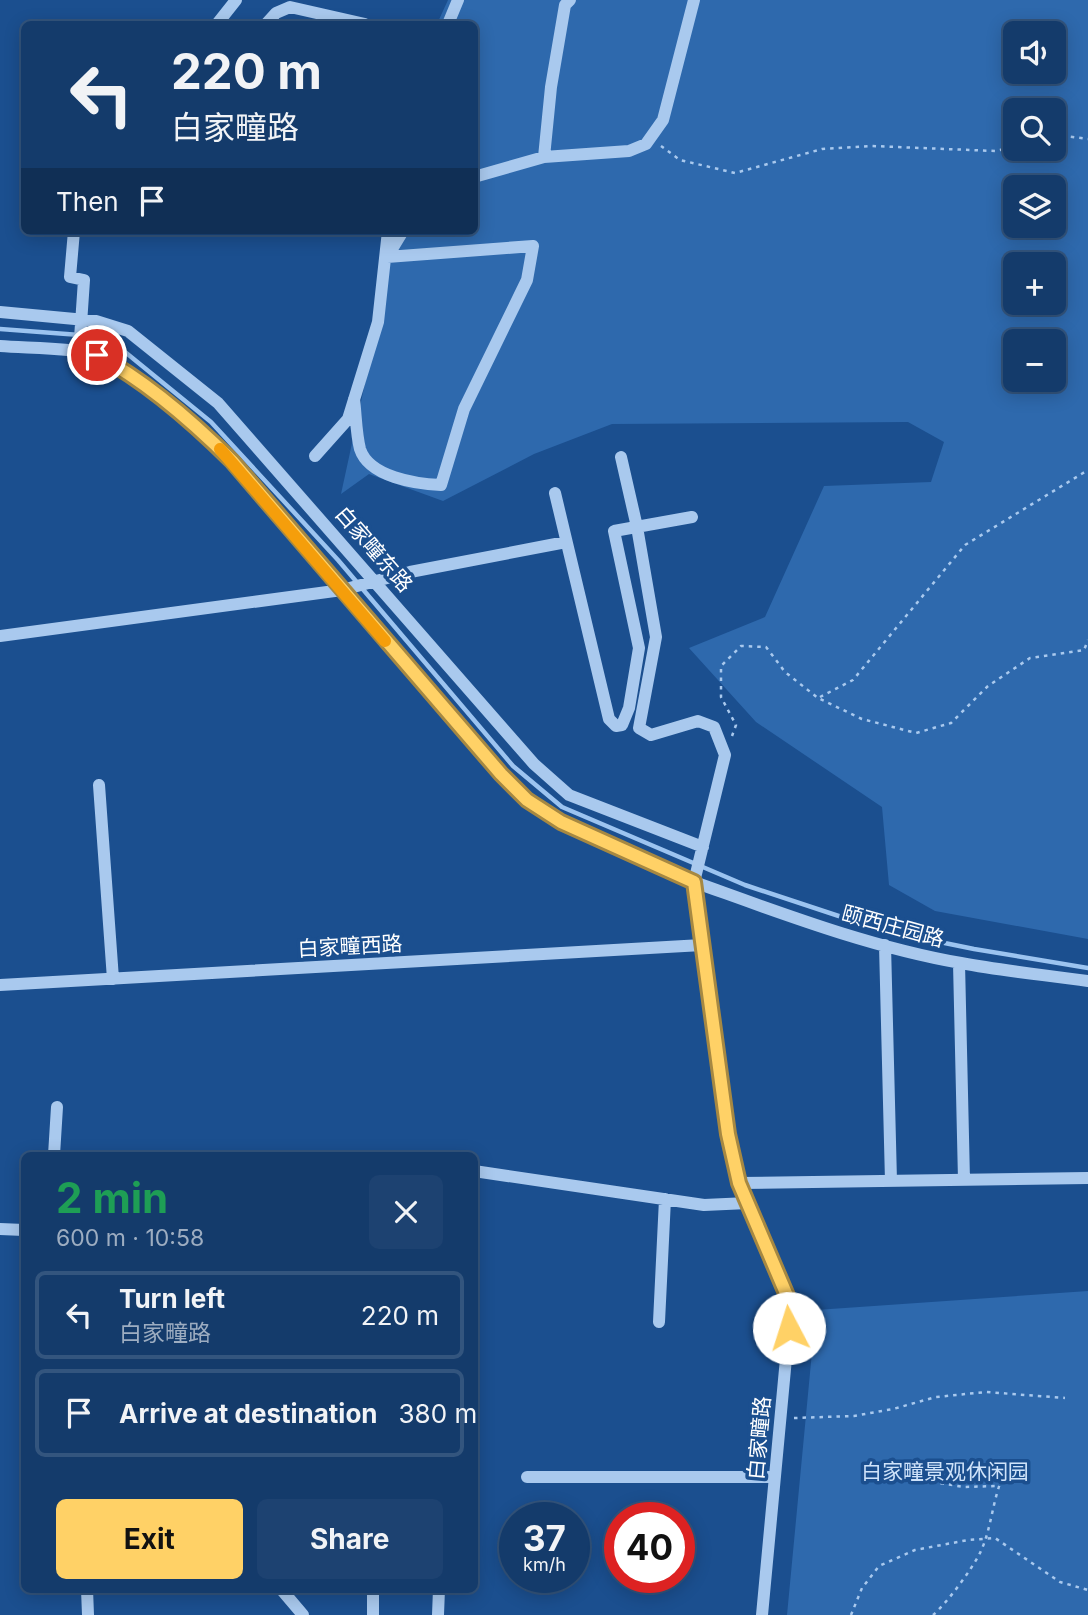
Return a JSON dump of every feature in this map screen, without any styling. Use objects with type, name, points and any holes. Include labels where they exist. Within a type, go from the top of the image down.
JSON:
[{"type":"street","points":[[220,21],[236,0]]},
{"type":"street","points":[[449,21],[458,0]]},
{"type":"street","points":[[544,157],[551,87],[565,5],[570,0]]},
{"type":"street","points":[[478,176],[544,157],[629,151],[652,139],[663,120],[694,0]]},
{"type":"street","points":[[269,21],[276,13],[290,7],[352,21]]},
{"type":"street","points":[[74,235],[70,276],[84,280],[80,347]]},
{"type":"street","points":[[316,456],[348,419],[378,322],[388,235]]},
{"type":"street","points":[[387,257],[401,235]]},
{"type":"street","points":[[354,399],[361,451],[376,470],[423,484],[441,485],[464,409],[527,280],[533,246],[387,257]]},
{"type":"street","name":"白家疃东路","points":[[0,312],[81,324],[96,321],[128,331],[218,403],[372,583],[534,764],[569,794],[701,853]]},
{"type":"street","points":[[0,346],[80,347],[119,366],[211,440],[347,589],[501,774],[527,800],[561,822],[696,877],[724,755],[715,727],[698,721],[651,735],[639,728],[656,637],[637,527],[621,457]]},
{"type":"street","points":[[555,493],[609,719],[616,726],[622,725],[629,708],[639,648],[614,531],[692,517]]},
{"type":"street","points":[[0,636],[347,589],[566,542]]},
{"type":"street","points":[[99,785],[113,979]]},
{"type":"street","name":"颐西庄园路","points":[[696,877],[818,926],[885,945],[959,963],[1088,981]]},
{"type":"street","name":"白家疃路","points":[[696,877],[702,946],[728,1134],[739,1183],[791,1305],[762,1615]]},
{"type":"street","points":[[885,945],[891,1181]]},
{"type":"street","name":"白家疃西路","points":[[0,985],[702,946]]},
{"type":"street","points":[[959,963],[964,1180]]},
{"type":"street","points":[[54,1152],[57,1107]]},
{"type":"street","points":[[478,1172],[704,1205],[748,1203]]},
{"type":"street","points":[[739,1183],[1088,1178]]},
{"type":"street","points":[[659,1322],[665,1199]]},
{"type":"street","points":[[0,1229],[21,1230]]},
{"type":"street","points":[[527,1477],[775,1477]]},
{"type":"street","points":[[87,1593],[88,1615]]},
{"type":"street","points":[[284,1593],[303,1615]]},
{"type":"street","points":[[373,1593],[373,1615]]},
{"type":"street","points":[[438,1615],[439,1593]]},
{"type":"path","points":[[1066,136],[1088,139]]},
{"type":"path","points":[[652,139],[680,160],[736,173],[822,149],[872,146],[1003,149]]},
{"type":"path","points":[[818,698],[853,680],[965,545],[1088,470]]},
{"type":"path","points":[[724,755],[736,725],[721,697],[720,666],[741,646],[766,647],[785,672],[818,698],[862,719],[916,733],[951,723],[988,686],[1030,658],[1084,650],[1088,640]]},
{"type":"path","points":[[780,1418],[854,1416],[936,1397],[986,1392],[1065,1398]]},
{"type":"path","points":[[933,1615],[944,1605],[980,1554],[997,1486],[1007,1468]]},
{"type":"path","points":[[939,1476],[939,1483],[964,1487],[997,1486]]},
{"type":"path","points":[[851,1615],[862,1588],[879,1566],[915,1550],[984,1539],[995,1538],[1060,1582],[1088,1590]]},
{"type":"green space","points":[[448,0],[1088,0],[1088,939],[935,911],[889,885],[882,807],[756,722],[689,648],[765,617],[824,486],[931,482],[944,442],[908,422],[612,424],[534,454],[443,501],[369,474],[341,494],[385,291],[383,235],[478,235],[478,21],[438,21]]},
{"type":"green space","name":"白家疃景观休闲园","points":[[1088,1291],[1088,1615],[787,1615],[816,1310]]},
{"type":"waterway","points":[[0,329],[93,336],[114,343],[211,422],[338,560],[513,766],[562,807],[745,885],[881,930],[1088,968]]},
{"type":"slow traffic","points":[[220,449],[385,641]]},
{"type":"route","points":[[97,355],[119,366],[211,440],[232,461],[501,774],[527,800],[561,822],[694,882],[728,1134],[739,1183],[791,1305],[789,1328]]}]
